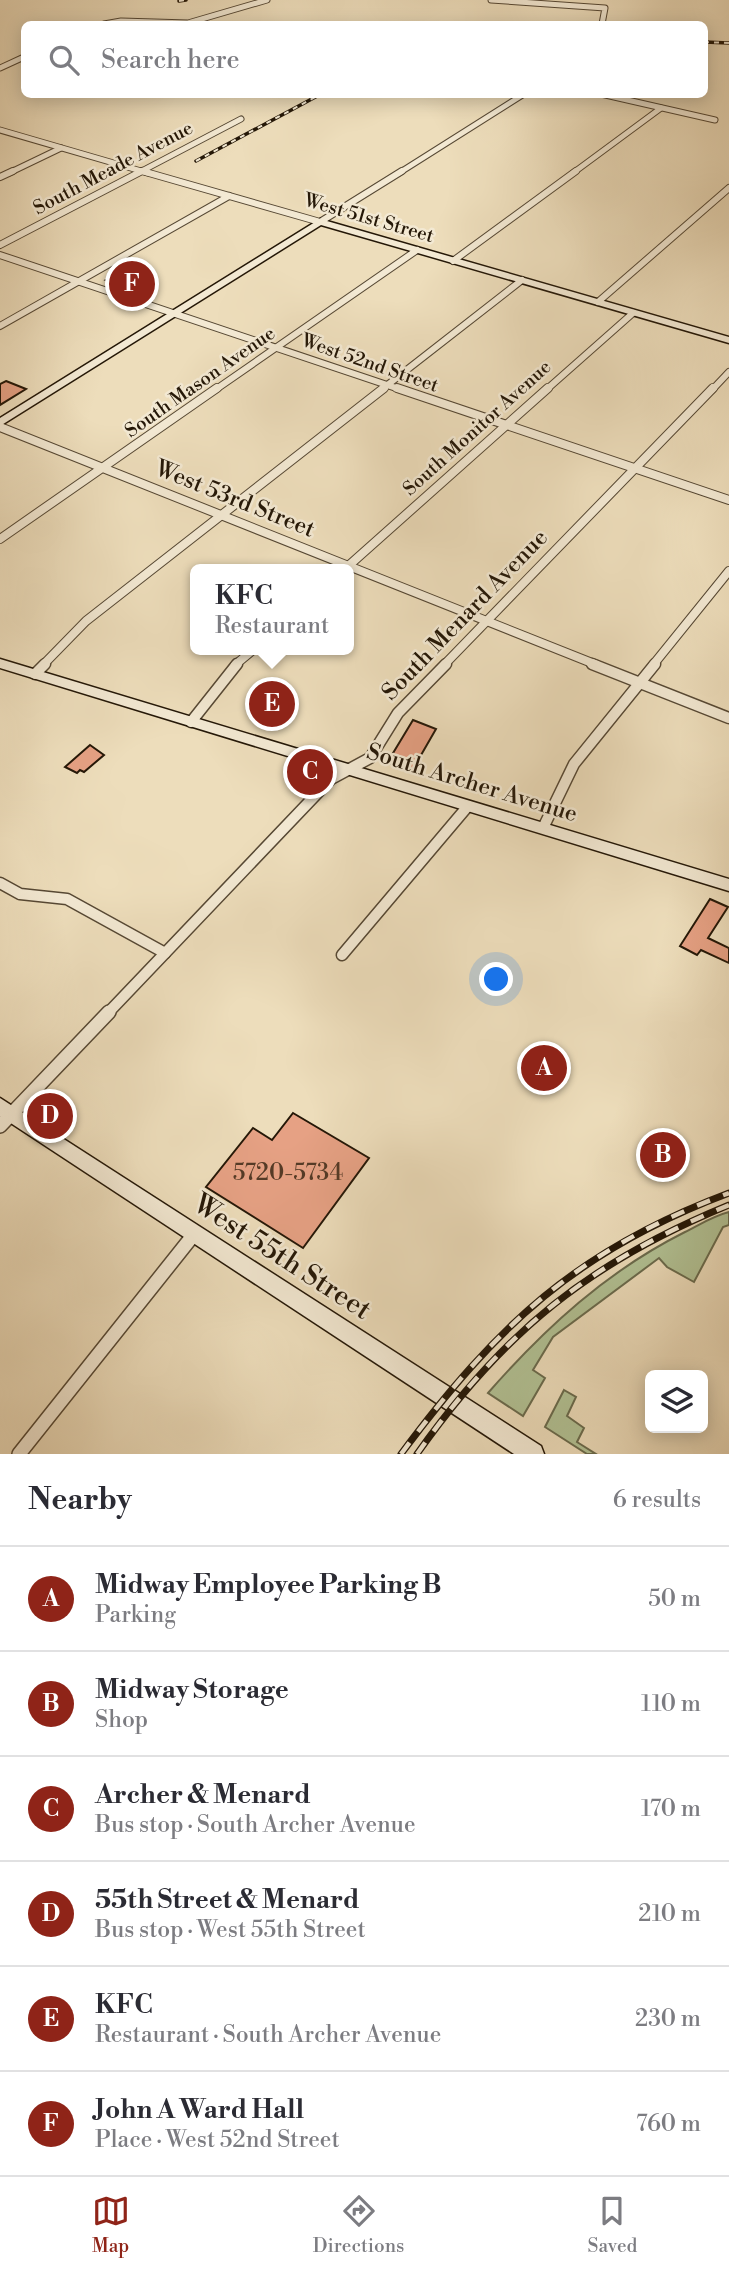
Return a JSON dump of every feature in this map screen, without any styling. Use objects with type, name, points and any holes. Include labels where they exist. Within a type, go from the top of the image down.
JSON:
[{"type":"street","points":[[195,21],[267,0]]},
{"type":"street","points":[[491,0],[606,8],[603,21]]},
{"type":"street","points":[[117,21],[143,21]]},
{"type":"street","points":[[0,68],[21,58]]},
{"type":"street","points":[[0,425],[518,98]]},
{"type":"street","points":[[618,98],[715,120]]},
{"type":"street","points":[[453,261],[661,108]]},
{"type":"street","name":"South Meade Avenue","points":[[0,245],[242,119]]},
{"type":"street","name":"West 51st Street","points":[[0,130],[729,341]]},
{"type":"street","points":[[0,177],[61,148]]},
{"type":"street","points":[[598,302],[729,188]]},
{"type":"street","points":[[0,326],[229,196]]},
{"type":"street","name":"South Mason Avenue","points":[[0,539],[417,250]]},
{"type":"street","name":"West 52nd Street","points":[[0,255],[729,500]]},
{"type":"street","points":[[35,674],[86,621],[522,280]]},
{"type":"street","name":"South Monitor Avenue","points":[[349,564],[633,313]]},
{"type":"street","name":"South Menard Avenue","points":[[4,1116],[331,779],[370,758],[398,713],[729,372]]},
{"type":"street","name":"West 53rd Street","points":[[0,425],[339,564]]},
{"type":"street","name":"West 53rd Street","points":[[354,570],[729,718]]},
{"type":"street","points":[[543,828],[574,764],[729,571]]},
{"type":"street","points":[[191,722],[235,665],[247,655]]},
{"type":"street","name":"South Archer Avenue","points":[[0,663],[729,885]]},
{"type":"street","points":[[342,955],[468,806]]},
{"type":"street","points":[[0,883],[20,894],[68,899],[165,953]]},
{"type":"street","name":"West 55th Street","points":[[4,1116],[195,1233],[533,1454]]},
{"type":"street","points":[[19,1454],[195,1233]]},
{"type":"green space","points":[[729,1212],[729,1225],[723,1227],[694,1282],[667,1267],[659,1258],[553,1337],[533,1370],[545,1378],[523,1416],[488,1393],[555,1324],[603,1283],[656,1247]]},
{"type":"green space","points":[[564,1390],[576,1397],[567,1416],[584,1428],[577,1442],[596,1454],[587,1454],[545,1427]]},
{"type":"building","points":[[117,274],[156,287],[145,293],[106,280]]},
{"type":"building","points":[[6,381],[26,389],[0,405],[0,384]]},
{"type":"building","points":[[274,689],[289,697],[273,718],[256,713]]},
{"type":"building","points":[[413,720],[436,729],[413,769],[387,763]]},
{"type":"building","points":[[90,745],[104,755],[84,772],[80,770],[77,773],[65,767]]},
{"type":"building","points":[[710,899],[728,907],[708,938],[729,948],[729,963],[701,950],[697,955],[680,946]]},
{"type":"building","points":[[293,1113],[369,1158],[303,1248],[206,1187],[253,1128],[272,1140]]},
{"type":"railway","points":[[179,1],[186,0]]},
{"type":"railway","points":[[708,42],[729,43]]},
{"type":"railway","points":[[196,161],[314,98]]},
{"type":"railway","points":[[401,1454],[471,1367],[544,1296],[627,1240],[675,1215],[729,1193]]},
{"type":"railway","points":[[417,1454],[483,1371],[517,1336],[554,1305],[592,1276],[634,1251],[729,1205]]},
{"type":"place","name":"John A Ward Hall","points":[[132,284]]},
{"type":"place","name":"KFC","points":[[272,704]]},
{"type":"place","name":"Archer & Menard","points":[[310,772]]},
{"type":"place","name":"Midway Employee Parking B","points":[[544,1068]]},
{"type":"place","name":"55th Street & Menard","points":[[50,1116]]},
{"type":"place","name":"Midway Storage","points":[[663,1155]]}]
